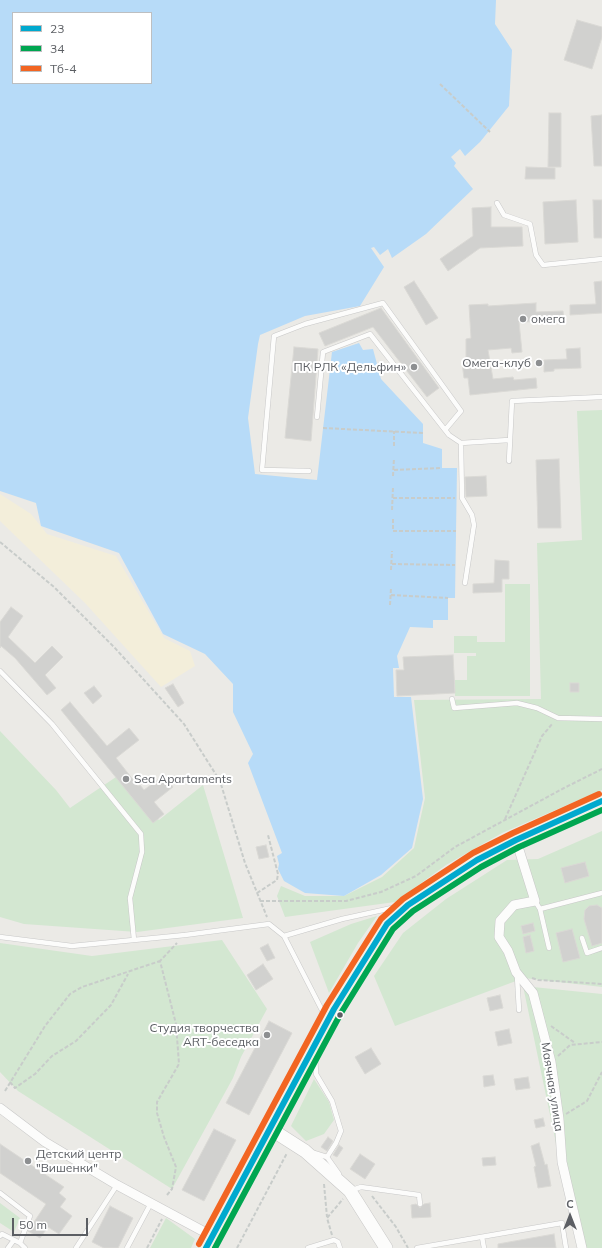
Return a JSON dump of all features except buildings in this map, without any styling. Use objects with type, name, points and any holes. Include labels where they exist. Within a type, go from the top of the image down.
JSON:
[{"type":"main road","points":[[209,1242],[327,1021],[387,924],[408,905],[478,860],[516,840],[602,801]]},
{"type":"street","points":[[516,840],[537,905]]},
{"type":"street","name":"Маячная улица","points":[[537,905],[514,905],[500,921],[499,937],[508,951],[516,972],[533,993],[551,1062],[559,1119],[562,1162],[582,1248]]},
{"type":"street","points":[[0,1108],[45,1142],[116,1186],[166,1211],[209,1242]]},
{"type":"street","points":[[269,1128],[305,1151],[326,1162],[350,1191],[386,1248]]},
{"type":"lane","points":[[497,203],[504,216],[530,224],[536,255],[543,265],[602,260]]},
{"type":"lane","points":[[309,471],[262,470],[274,336],[305,324],[383,303],[461,411],[445,430]]},
{"type":"lane","points":[[317,417],[323,352],[370,334],[445,430],[461,443],[510,440]]},
{"type":"lane","points":[[509,461],[512,401],[602,397]]},
{"type":"lane","points":[[461,443],[462,498],[472,515],[474,525],[465,582]]},
{"type":"lane","points":[[0,671],[52,724],[141,834],[142,852],[130,898],[134,940]]},
{"type":"lane","points":[[452,699],[454,708],[517,703],[537,708],[558,718],[602,719]]},
{"type":"lane","points":[[549,948],[537,905],[602,893]]},
{"type":"lane","points":[[284,936],[342,919],[408,905]]},
{"type":"lane","points":[[0,937],[72,946],[185,935],[269,924],[284,936],[327,1021]]},
{"type":"lane","points":[[582,938],[587,953],[602,948]]},
{"type":"lane","points":[[516,972],[520,1010]]},
{"type":"lane","points":[[314,1046],[316,1074],[332,1101],[341,1131],[326,1162]]},
{"type":"lane","points":[[76,1248],[116,1186]]},
{"type":"lane","points":[[350,1191],[365,1187],[418,1195],[420,1204]]},
{"type":"lane","points":[[0,1193],[30,1216],[20,1242]]},
{"type":"lane","points":[[127,1248],[151,1203]]},
{"type":"lane","points":[[417,1248],[562,1223],[566,1248]]},
{"type":"lane","points":[[0,1236],[2,1234],[20,1242],[25,1248]]},
{"type":"lane","points":[[482,1237],[484,1248]]},
{"type":"lane","points":[[8,1248],[14,1240]]},
{"type":"lane","points":[[308,1248],[334,1240],[338,1242],[340,1248]]},
{"type":"path","points":[[440,84],[490,132]]},
{"type":"path","points":[[323,428],[423,433]]},
{"type":"path","points":[[394,431],[394,446]]},
{"type":"path","points":[[393,476],[394,458]]},
{"type":"path","points":[[394,470],[442,468]]},
{"type":"path","points":[[392,510],[393,487]]},
{"type":"path","points":[[393,498],[457,498]]},
{"type":"path","points":[[393,519],[393,531],[456,531]]},
{"type":"path","points":[[0,542],[54,587],[114,647],[184,724],[220,781],[245,864],[269,924]]},
{"type":"path","points":[[392,551],[392,570]]},
{"type":"path","points":[[392,564],[455,565]]},
{"type":"path","points":[[390,605],[391,588]]},
{"type":"path","points":[[391,595],[448,598]]},
{"type":"path","points":[[505,820],[542,736],[558,718]]},
{"type":"path","points":[[260,902],[346,901],[381,892],[416,876],[455,847],[591,773],[602,769]]},
{"type":"path","points":[[257,893],[278,880],[278,874],[268,835]]},
{"type":"path","points":[[5,1091],[45,1026],[70,994],[82,987],[128,973],[160,961],[185,935]]},
{"type":"path","points":[[160,961],[176,1024],[179,1064],[157,1102],[157,1113],[164,1137],[176,1167],[172,1189],[167,1195]]},
{"type":"path","points":[[516,972],[538,980],[602,984]]},
{"type":"path","points":[[10,1082],[15,1088],[36,1074],[52,1056],[76,1041],[111,1005],[128,973]]},
{"type":"path","points":[[539,1016],[576,1044]]},
{"type":"path","points":[[551,1062],[570,1046],[576,1044],[602,1042]]},
{"type":"path","points":[[559,1119],[587,1101],[602,1072]]},
{"type":"path","points":[[237,1248],[292,1143]]},
{"type":"path","points":[[326,1162],[327,1218],[334,1240]]},
{"type":"path","points":[[365,1187],[396,1227],[408,1248]]},
{"type":"path","points":[[327,1218],[350,1191]]},
{"type":"path","points":[[147,1248],[166,1211]]},
{"type":"green space","points":[[602,410],[602,790],[502,833],[446,865],[395,902],[285,917],[277,896],[281,886],[305,896],[344,896],[382,877],[414,848],[425,798],[414,700],[541,699],[537,543],[582,540],[577,411]]},
{"type":"green space","points":[[505,584],[530,584],[530,696],[455,696],[455,680],[467,680],[467,656],[476,656],[476,653],[454,653],[454,636],[477,636],[477,642],[505,642]]},
{"type":"green space","points":[[0,731],[56,790],[70,808],[116,777],[159,820],[203,785],[243,918],[137,932],[24,924],[0,917]]},
{"type":"green space","points":[[602,831],[602,987],[524,978],[395,1026],[374,976],[403,933],[446,899],[507,860],[538,859]]},
{"type":"green space","points":[[377,916],[358,943],[329,993],[310,942],[351,924]]},
{"type":"green space","points":[[222,940],[267,1009],[241,1057],[233,1078],[172,1189],[18,1091],[0,1072],[0,943],[92,956]]},
{"type":"green space","points":[[523,986],[602,994],[602,1248],[578,1248]]},
{"type":"green space","points":[[314,1079],[329,1102],[334,1120],[324,1134],[306,1141],[291,1126]]},
{"type":"green space","points":[[0,1203],[20,1218],[14,1232],[0,1223]]},
{"type":"green space","points":[[166,1218],[195,1239],[191,1248],[150,1248]]},
{"type":"sand","points":[[0,494],[31,514],[47,534],[116,556],[164,638],[190,651],[195,666],[161,687],[85,603],[0,521]]},
{"type":"water","points":[[0,0],[496,0],[495,24],[512,50],[509,106],[480,142],[465,156],[460,149],[451,157],[456,163],[454,166],[473,189],[426,234],[392,258],[388,249],[380,255],[374,247],[371,248],[384,267],[360,306],[305,316],[260,335],[248,418],[255,474],[317,480],[332,352],[359,343],[363,350],[373,349],[381,379],[423,424],[423,443],[442,449],[442,468],[457,468],[455,598],[448,598],[448,620],[433,620],[433,628],[410,627],[397,656],[399,668],[393,668],[394,697],[411,697],[423,799],[412,848],[381,875],[344,896],[305,893],[284,881],[278,869],[279,864],[277,856],[282,853],[248,763],[253,754],[233,712],[233,684],[205,654],[163,634],[119,553],[41,526],[36,503],[0,491]]},
{"type":"transit line","name":"Тб-4","points":[[199,1244],[327,1005],[381,919],[403,899],[473,853],[599,794]]},
{"type":"transit line","name":"23","points":[[206,1248],[334,1009],[387,924],[408,905],[477,860],[516,840],[602,801]]},
{"type":"transit line","name":"34","points":[[215,1248],[341,1013],[393,929],[413,911],[481,867],[519,847],[602,810]]},
{"type":"place","name":"омега","points":[[523,319]]},
{"type":"place","name":"Омега-клуб","points":[[539,363]]},
{"type":"place","name":"ПК РЛК «Дельфин»","points":[[414,367]]},
{"type":"place","name":"Sea Apartaments","points":[[126,779]]},
{"type":"place","name":"Студия творчества ART-беседка","points":[[267,1035]]},
{"type":"place","name":"Детский центр \"Вишенки\"","points":[[28,1161]]}]
